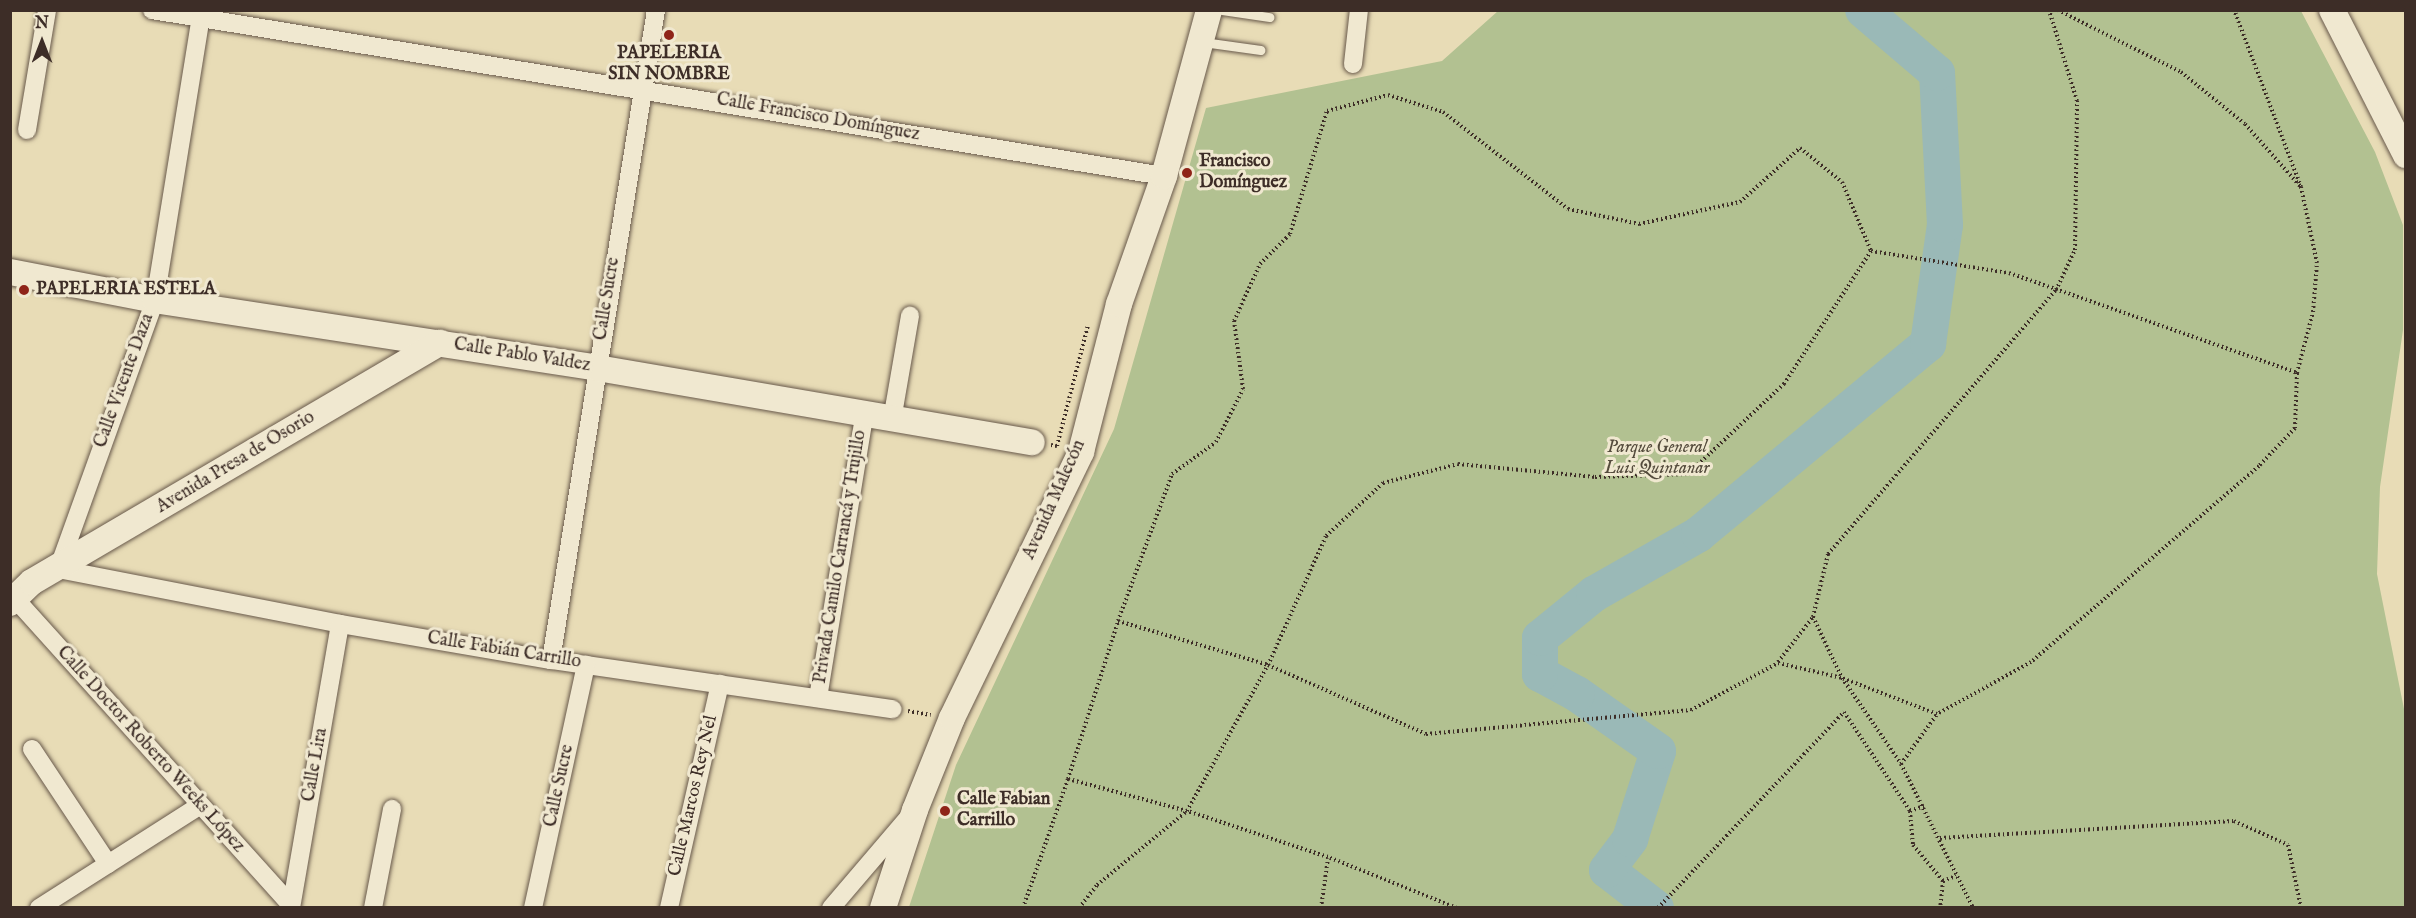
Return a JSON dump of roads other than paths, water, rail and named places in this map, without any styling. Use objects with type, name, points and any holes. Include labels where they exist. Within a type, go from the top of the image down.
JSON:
[{"type":"street","points":[[27,130],[47,10]]},
{"type":"street","name":"Calle Francisco Domínguez","points":[[152,10],[202,14],[1164,177]]},
{"type":"street","name":"Calle Sucre","points":[[550,660],[656,10]]},
{"type":"street","name":"Avenida Malecón","points":[[883,908],[915,810],[952,718],[1081,452],[1119,304],[1164,177],[1203,42],[1209,10]]},
{"type":"street","points":[[1353,64],[1359,10]]},
{"type":"street","points":[[2332,10],[2406,155]]},
{"type":"street","name":"Calle Vicente Daza","points":[[57,569],[155,300],[202,14]]},
{"type":"street","name":"Calle Pablo Valdez","points":[[10,272],[155,300],[597,368],[864,416],[1032,442]]},
{"type":"street","points":[[892,420],[910,316]]},
{"type":"street","name":"Avenida Presa de Osorio","points":[[16,592],[440,343]]},
{"type":"street","name":"Privada Camilo Carrancá y Trujillo","points":[[818,698],[864,416]]},
{"type":"street","name":"Calle Fabián Carrillo","points":[[57,569],[340,624],[550,660],[893,709]]},
{"type":"street","name":"Calle Doctor Roberto Weeks López","points":[[16,592],[199,806],[291,906]]},
{"type":"street","name":"Calle Lira","points":[[291,906],[340,624]]},
{"type":"street","name":"Calle Sucre","points":[[533,908],[586,665]]},
{"type":"street","name":"Calle Marcos Rey Nel","points":[[669,908],[720,684]]},
{"type":"street","points":[[32,749],[108,864]]},
{"type":"street","points":[[39,908],[199,806]]},
{"type":"street","points":[[373,908],[392,809]]},
{"type":"street","points":[[831,908],[915,810]]},
{"type":"lane","points":[[1222,10],[1269,16]]},
{"type":"lane","points":[[1203,42],[1260,50]]},
{"type":"waterway","points":[[1656,908],[1607,870],[1630,839],[1658,751],[1577,694],[1540,674],[1540,638],[1594,594],[1699,534],[1928,344],[1945,225],[1937,73],[1863,10]]},
{"type":"place","name":"PAPELERIA SIN NOMBRE","points":[[669,35]]},
{"type":"place","name":"Francisco Domínguez","points":[[1187,173]]},
{"type":"place","name":"PAPELERIA ESTELA","points":[[24,290]]},
{"type":"place","name":"Calle Fabian Carrillo","points":[[945,811]]},
{"type":"park label","name":"Parque General Luis Quintanar","points":[[1657,459]]}]
